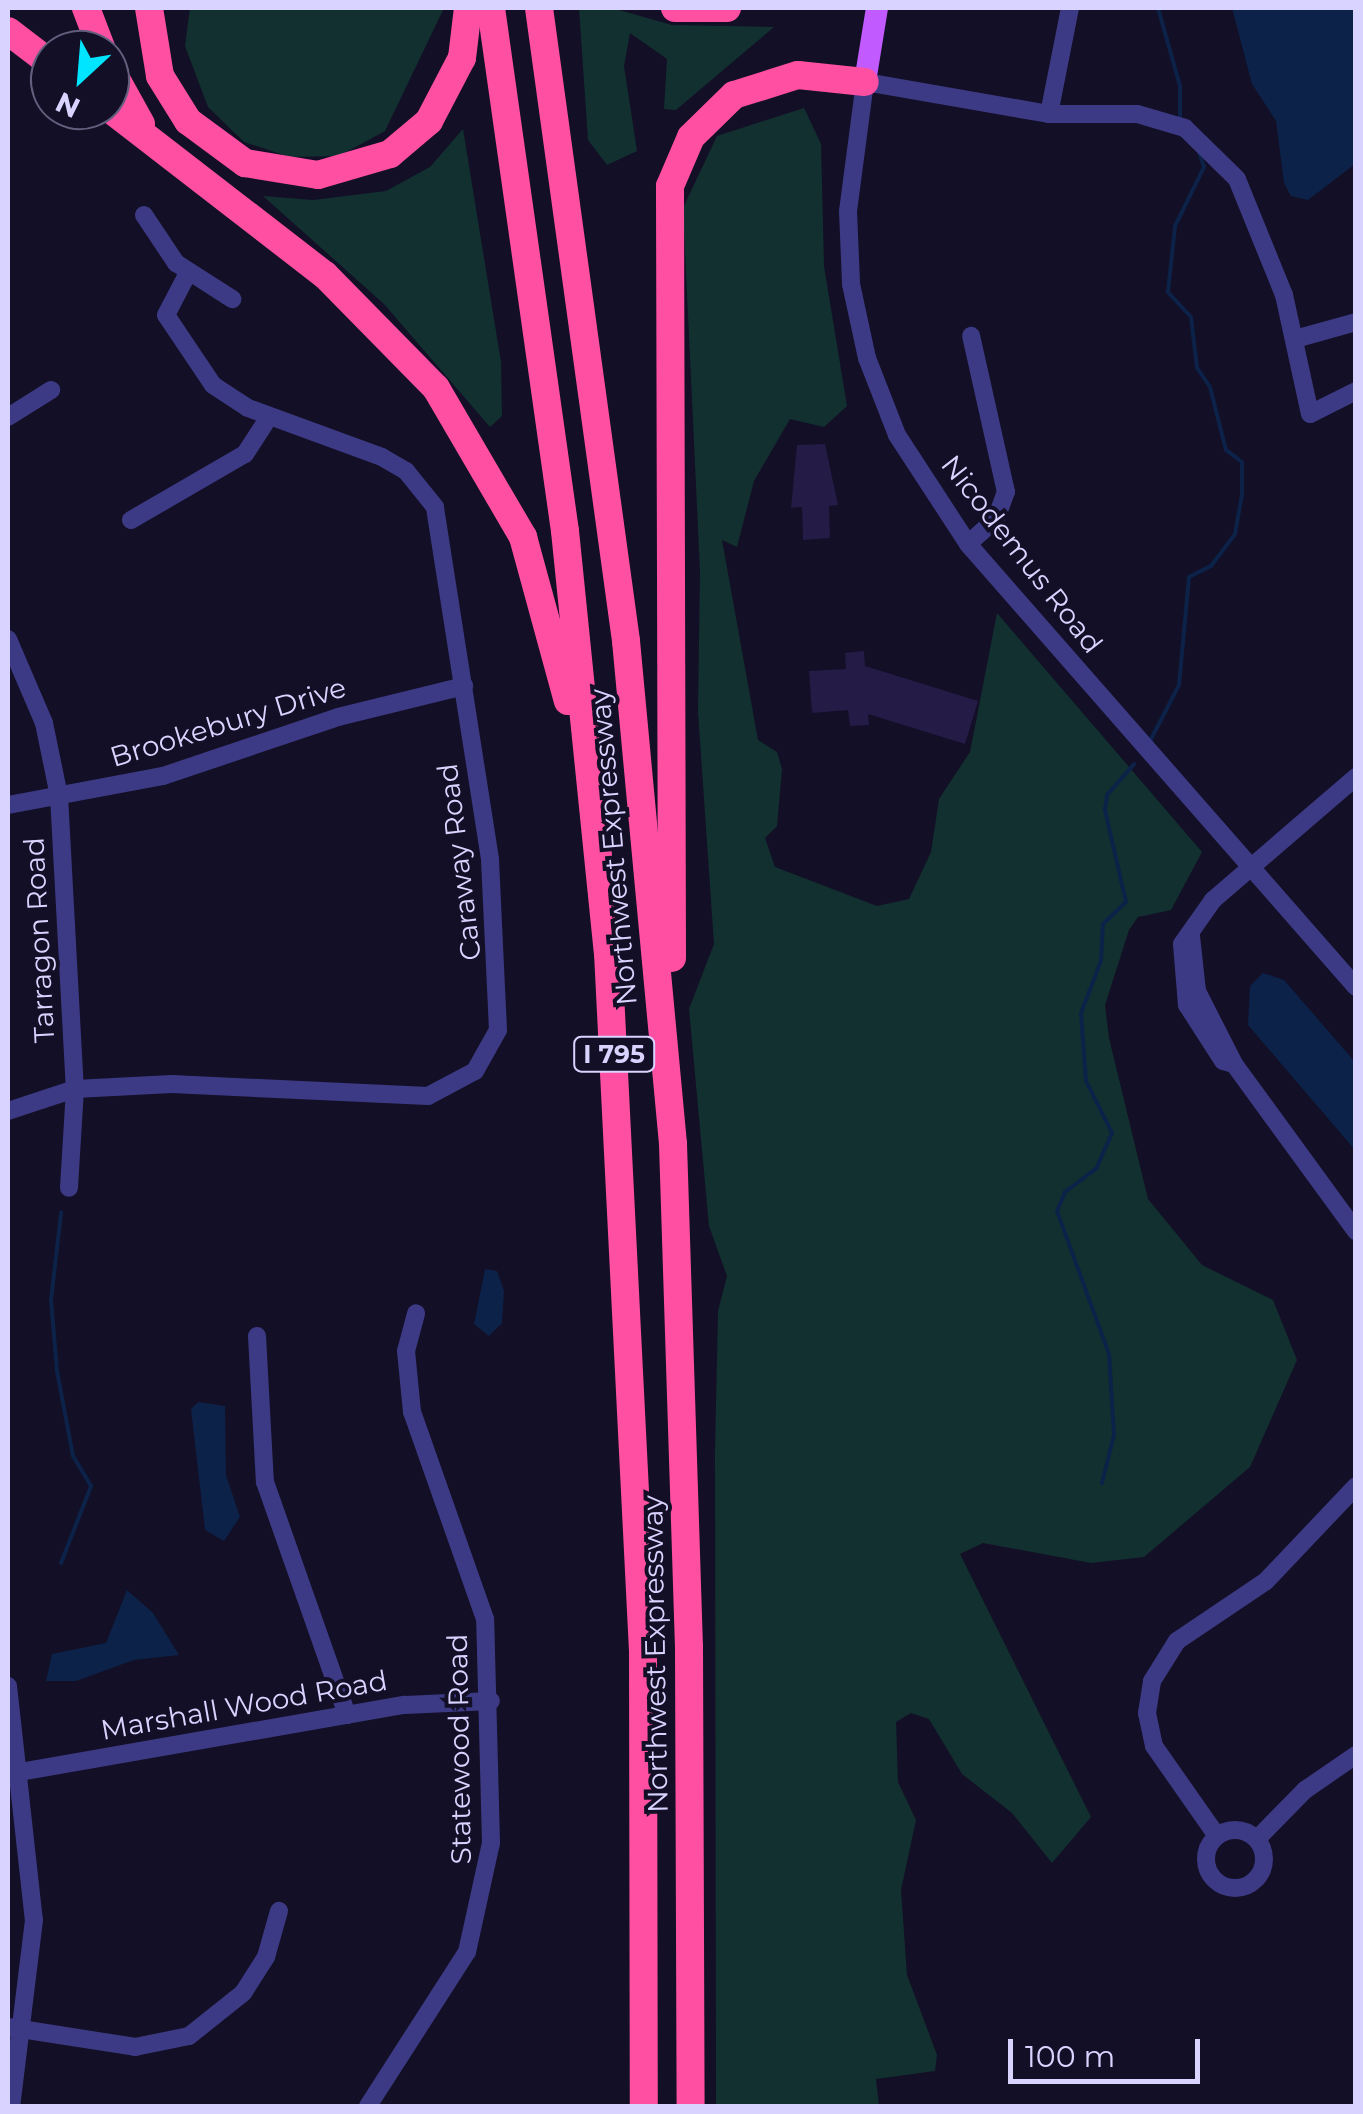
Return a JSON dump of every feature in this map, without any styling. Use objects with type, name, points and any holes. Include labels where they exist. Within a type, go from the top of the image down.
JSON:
[{"type":"highway","points":[[149,8],[160,76],[197,130],[245,163],[318,175],[390,154],[430,121],[462,58],[468,8]]},
{"type":"highway","name":"Northwest Expressway","points":[[491,8],[570,569],[608,953],[642,1632],[644,2106]]},
{"type":"highway","name":"Northwest Expressway","points":[[538,8],[622,606],[672,1144],[690,1686],[691,2106]]},
{"type":"highway","points":[[675,8],[727,8]]},
{"type":"highway","points":[[8,31],[30,47]]},
{"type":"highway","points":[[672,1144],[670,186],[691,136],[734,96],[798,75],[864,82]]},
{"type":"highway","points":[[130,102],[155,144]]},
{"type":"highway","points":[[130,125],[373,318],[436,388],[494,476],[555,635],[608,953]]},
{"type":"main road","name":"Nicodemus Road","points":[[864,82],[877,8]]},
{"type":"street","points":[[1049,114],[1070,8]]},
{"type":"street","points":[[864,82],[1049,114],[1137,114],[1185,128],[1216,150],[1237,178],[1295,339],[1310,414],[1356,391]]},
{"type":"street","name":"Nicodemus Road","points":[[864,82],[848,212],[858,319],[897,434],[968,544],[1247,868],[1356,988]]},
{"type":"street","points":[[144,215],[188,273],[232,298]]},
{"type":"street","name":"Caraway Road","points":[[8,1111],[75,1089],[172,1084],[428,1096],[485,1062],[498,1030],[501,988],[441,528],[423,490],[382,458],[269,416],[213,385],[166,315],[188,273]]},
{"type":"street","points":[[1295,339],[1356,322]]},
{"type":"street","points":[[968,544],[996,519],[1006,492],[970,336]]},
{"type":"street","points":[[8,417],[51,390]]},
{"type":"street","points":[[132,520],[246,454],[269,416]]},
{"type":"street","name":"Tarragon Road","points":[[8,639],[44,723],[58,796],[75,1089],[69,1188]]},
{"type":"street","name":"Brookebury Drive","points":[[8,805],[163,776],[338,717],[464,686]]},
{"type":"street","points":[[1356,777],[1247,868],[1191,936],[1179,962],[1183,993],[1197,1028],[1234,1064],[1356,1231]]},
{"type":"street","name":"Statewood Road","points":[[368,2106],[456,1976],[476,1928],[491,1844],[490,1701],[478,1592],[412,1412],[406,1351],[416,1312]]},
{"type":"street","points":[[257,1336],[266,1482],[347,1715]]},
{"type":"street","points":[[1217,1836],[1154,1746],[1146,1714],[1152,1682],[1177,1641],[1266,1581],[1356,1486]]},
{"type":"street","points":[[8,1686],[13,1773],[34,1920],[16,2028],[11,2106]]},
{"type":"street","name":"Marshall Wood Road","points":[[13,1773],[347,1715],[490,1701]]},
{"type":"street","points":[[1257,1839],[1304,1790],[1356,1755]]},
{"type":"street","points":[[1239,1830],[1257,1839],[1264,1868],[1236,1889],[1208,1872],[1206,1852],[1217,1836],[1239,1830]]},
{"type":"street","points":[[16,2028],[134,2048],[189,2036],[243,1994],[266,1957],[279,1911]]},
{"type":"green space","points":[[190,8],[444,8],[385,131],[339,156],[290,157],[244,142],[208,107],[185,46]]},
{"type":"green space","points":[[579,8],[612,8],[672,25],[774,27],[676,110],[664,109],[667,59],[630,33],[624,66],[637,151],[607,165],[588,140]]},
{"type":"green space","points":[[804,108],[821,144],[824,266],[847,406],[824,427],[790,419],[754,481],[737,547],[722,540],[758,740],[777,752],[782,769],[777,826],[765,838],[775,867],[877,906],[909,899],[931,852],[939,799],[970,752],[997,613],[1202,852],[1171,910],[1138,917],[1129,930],[1105,1005],[1109,1038],[1148,1199],[1202,1265],[1273,1300],[1297,1360],[1250,1467],[1144,1557],[1091,1563],[983,1543],[960,1554],[1091,1817],[1052,1863],[1012,1813],[962,1774],[929,1719],[911,1713],[896,1722],[898,1782],[916,1820],[901,1890],[907,1975],[937,2055],[935,2071],[876,2079],[879,2106],[716,2106],[715,1451],[718,1311],[727,1276],[709,1226],[689,1009],[714,944],[698,712],[700,571],[683,208],[717,136]]},
{"type":"green space","points":[[463,129],[501,362],[502,416],[490,427],[384,304],[263,196],[313,200],[386,191],[430,167]]},
{"type":"water","points":[[1232,8],[1355,8],[1355,164],[1308,200],[1291,196],[1284,183],[1276,121],[1252,84]]},
{"type":"water","points":[[1263,973],[1284,980],[1355,1062],[1355,1150],[1248,1025],[1250,986]]},
{"type":"water","points":[[485,1269],[497,1271],[504,1291],[502,1323],[489,1336],[474,1324]]},
{"type":"water","points":[[198,1402],[225,1406],[226,1475],[240,1517],[224,1541],[205,1530],[191,1409]]},
{"type":"water","points":[[127,1590],[153,1613],[179,1655],[134,1660],[76,1681],[46,1681],[52,1654],[106,1643]]},
{"type":"building","points":[[825,444],[838,505],[829,506],[830,538],[803,540],[802,507],[791,508],[797,445]]},
{"type":"building","points":[[864,651],[865,666],[978,701],[965,744],[868,714],[869,725],[850,726],[848,710],[812,713],[809,671],[846,669],[845,653]]},
{"type":"waterway","points":[[1158,8],[1180,86],[1180,119]]},
{"type":"waterway","points":[[1149,743],[1179,685],[1189,577],[1211,566],[1235,534],[1242,496],[1242,462],[1226,450],[1210,387],[1197,368],[1191,317],[1168,292],[1175,226],[1204,167],[1199,152]]},
{"type":"waterway","points":[[1102,1483],[1114,1435],[1109,1354],[1057,1211],[1065,1192],[1096,1169],[1112,1133],[1086,1081],[1081,1013],[1101,961],[1103,924],[1126,902],[1105,810],[1107,795],[1134,764]]},
{"type":"waterway","points":[[61,1213],[51,1300],[57,1371],[73,1456],[91,1486],[61,1563]]}]
